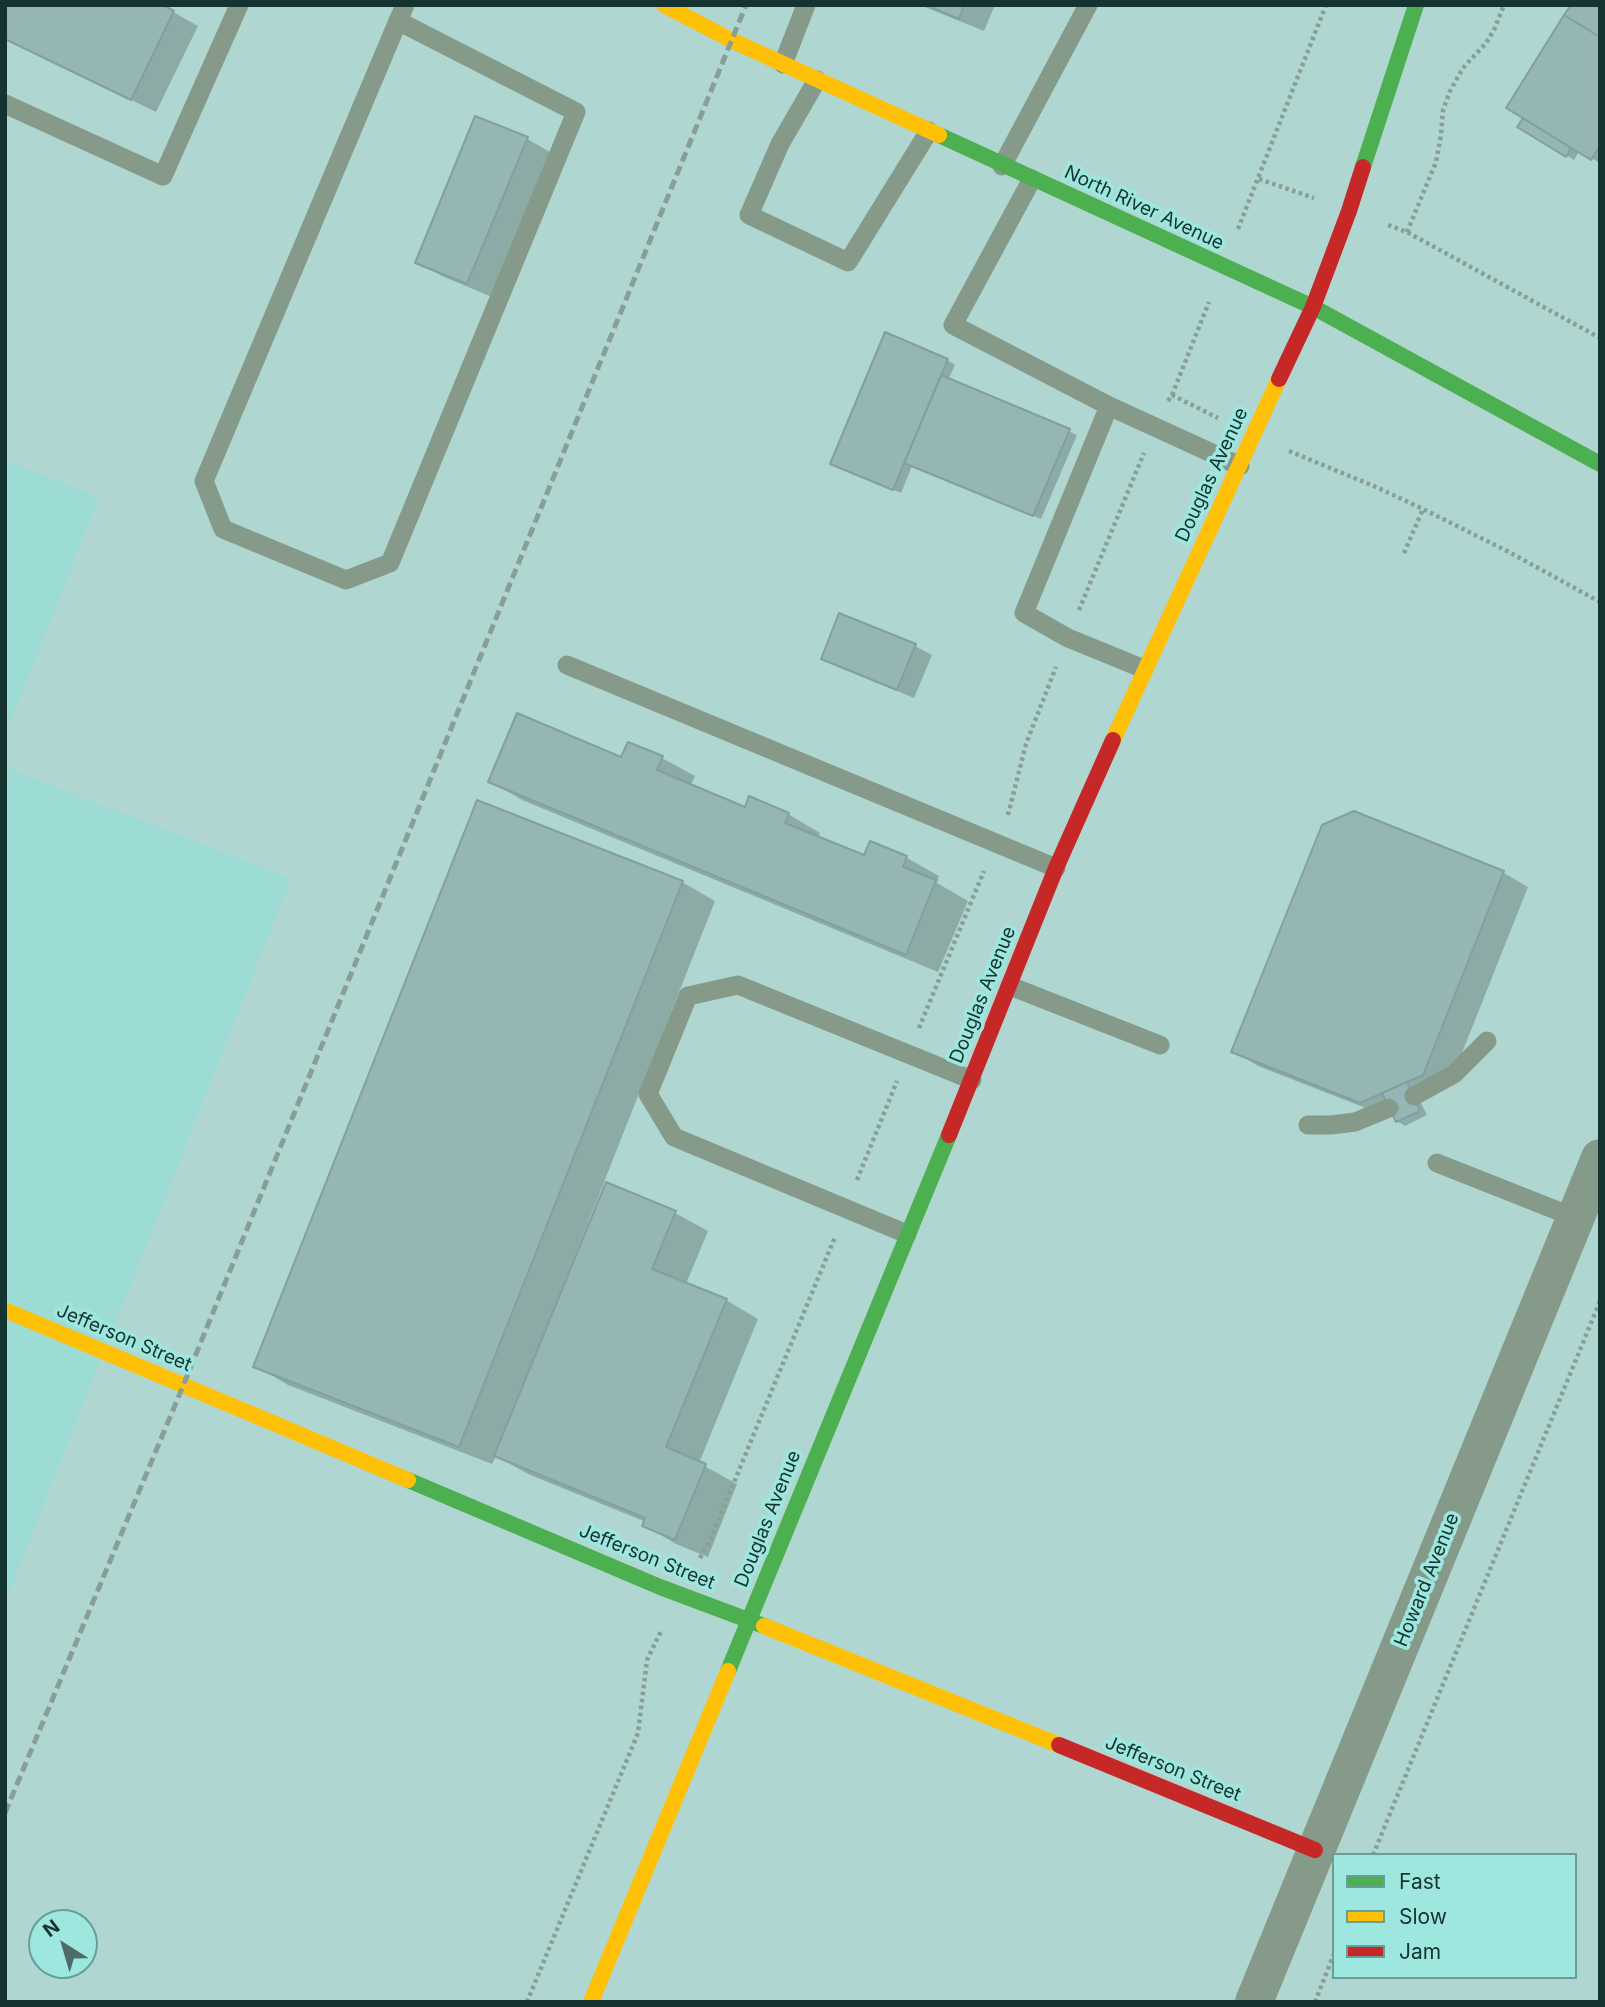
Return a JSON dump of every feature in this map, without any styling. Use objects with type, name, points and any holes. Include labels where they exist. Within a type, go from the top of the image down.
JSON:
[{"type":"street","name":"North River Avenue","points":[[664,5],[731,40],[1313,307],[1600,464]]},
{"type":"street","name":"Douglas Avenue","points":[[591,2002],[972,1080],[1056,867],[1144,669],[1313,307],[1349,211],[1416,5]]},
{"type":"street","name":"Howard Avenue","points":[[1254,2002],[1600,1158]]},
{"type":"street","name":"Jefferson Street","points":[[5,1310],[660,1587],[749,1620],[1315,1850]]},
{"type":"lane","points":[[5,104],[163,176],[239,5]]},
{"type":"lane","points":[[783,64],[806,5]]},
{"type":"lane","points":[[1002,166],[1088,5]]},
{"type":"lane","points":[[401,13],[576,113],[390,563],[346,580],[223,529],[204,481],[401,13]]},
{"type":"lane","points":[[817,80],[780,144],[750,215],[848,262],[929,131]]},
{"type":"lane","points":[[1032,179],[953,325],[1109,406],[1240,466]]},
{"type":"lane","points":[[1109,406],[1024,613],[1068,638],[1144,669]]},
{"type":"lane","points":[[567,665],[1056,867]]},
{"type":"lane","points":[[908,1234],[674,1137],[648,1094],[688,996],[738,985],[972,1080]]},
{"type":"lane","points":[[1010,986],[1160,1045]]},
{"type":"lane","points":[[1414,1096],[1454,1074],[1487,1041]]},
{"type":"lane","points":[[1308,1125],[1355,1122],[1389,1108]]},
{"type":"lane","points":[[1437,1163],[1576,1219]]},
{"type":"path","points":[[1164,408],[1172,395],[1259,179],[1326,5]]},
{"type":"path","points":[[1407,232],[1436,162],[1443,110],[1450,92],[1464,68],[1486,43],[1504,5]]},
{"type":"path","points":[[1259,179],[1407,232],[1600,338]]},
{"type":"path","points":[[1172,395],[1254,436],[1423,509],[1509,551],[1600,602]]},
{"type":"path","points":[[1078,611],[1138,469]]},
{"type":"path","points":[[1404,553],[1423,509]]},
{"type":"path","points":[[1011,809],[1026,744],[1052,676]]},
{"type":"path","points":[[924,1018],[982,877]]},
{"type":"path","points":[[858,1178],[900,1074]]},
{"type":"path","points":[[709,1543],[836,1235]]},
{"type":"path","points":[[1374,1853],[1600,1301]]},
{"type":"path","points":[[527,2002],[638,1733],[647,1660],[662,1628]]},
{"type":"path","points":[[1315,2002],[1332,1959]]},
{"type":"shaded area","points":[[5,460],[99,497],[5,735]]},
{"type":"shaded area","points":[[5,767],[291,879],[5,1602]]},
{"type":"building","points":[[5,5],[163,5],[174,11],[131,100],[5,39]]},
{"type":"building","points":[[926,5],[964,5],[959,19]]},
{"type":"building","points":[[1571,5],[1600,5],[1600,37],[1564,15]]},
{"type":"building","points":[[1564,15],[1600,37],[1600,146],[1591,160],[1506,108]]},
{"type":"building","points":[[475,116],[528,137],[467,284],[415,263]]},
{"type":"building","points":[[1523,118],[1571,148],[1566,157],[1517,127]]},
{"type":"building","points":[[885,332],[948,359],[893,490],[830,464]]},
{"type":"building","points":[[941,375],[1070,429],[1033,516],[904,463]]},
{"type":"building","points":[[839,613],[916,644],[897,690],[821,659]]},
{"type":"building","points":[[517,713],[621,757],[628,742],[663,756],[657,770],[745,807],[749,796],[789,813],[785,823],[864,855],[870,841],[907,856],[903,867],[936,880],[906,955],[488,782]]},
{"type":"building","points":[[477,800],[683,881],[459,1447],[253,1367]]},
{"type":"building","points":[[1354,811],[1504,871],[1423,1075],[1360,1103],[1231,1052],[1322,825]]},
{"type":"building","points":[[1407,1082],[1420,1111],[1396,1122],[1382,1093]]},
{"type":"building","points":[[606,1182],[676,1211],[652,1269],[727,1299],[666,1447],[706,1464],[675,1540],[642,1526],[645,1518],[494,1456]]},
{"type":"railway","points":[[5,1813],[183,1386],[746,5]]},
{"type":"traffic: fast","points":[[1363,167],[1416,5]]},
{"type":"traffic: fast","points":[[939,135],[1313,307],[1600,464]]},
{"type":"traffic: fast","points":[[728,1671],[949,1135]]},
{"type":"traffic: fast","points":[[408,1480],[660,1587],[764,1626]]},
{"type":"traffic: slow","points":[[664,5],[731,40],[939,135]]},
{"type":"traffic: slow","points":[[1113,740],[1279,379]]},
{"type":"traffic: slow","points":[[5,1310],[408,1480]]},
{"type":"traffic: slow","points":[[764,1626],[1059,1745]]},
{"type":"traffic: slow","points":[[591,2002],[728,1671]]},
{"type":"traffic: jam","points":[[1279,379],[1313,307],[1363,167]]},
{"type":"traffic: jam","points":[[949,1135],[1056,868],[1113,740]]},
{"type":"traffic: jam","points":[[1059,1745],[1315,1850]]}]
